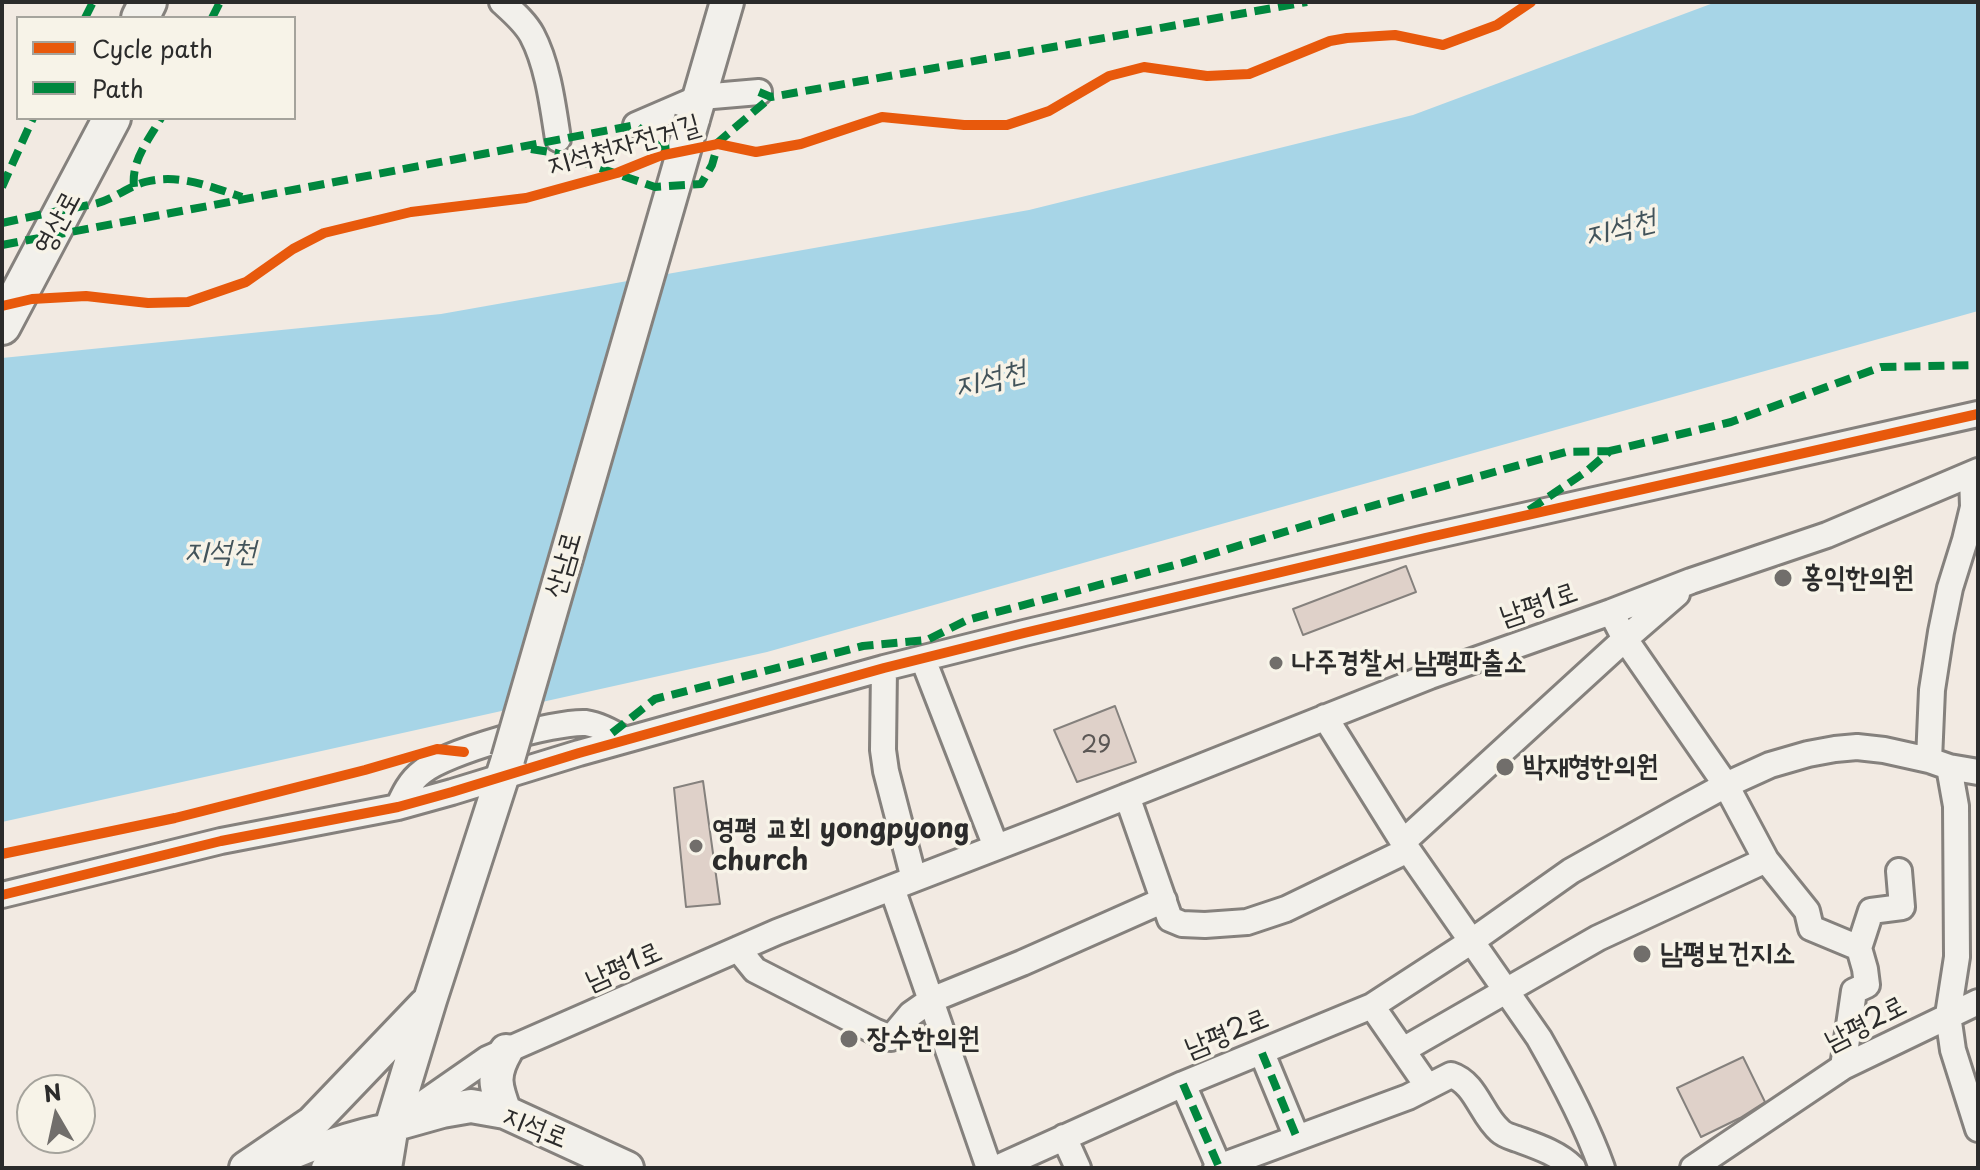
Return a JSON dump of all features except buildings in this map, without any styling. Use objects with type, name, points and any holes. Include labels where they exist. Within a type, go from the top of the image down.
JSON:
[{"type":"highway","name":"영산로","points":[[2,326],[59,195],[86,120]]},
{"type":"highway","name":"영산로","points":[[2,277],[111,120]]},
{"type":"main road","name":"산남로","points":[[392,1125],[505,768],[726,6]]},
{"type":"main road","points":[[246,1168],[312,1123],[430,1000]]},
{"type":"main road","points":[[505,1112],[495,1080],[498,1065],[506,1051]]},
{"type":"main road","name":"지석로","points":[[392,1125],[471,1106],[505,1112],[627,1168]]},
{"type":"main road","points":[[370,1168],[392,1125]]},
{"type":"main road","points":[[385,1168],[392,1125]]},
{"type":"street","points":[[502,2],[525,24],[532,36],[542,61],[558,139]]},
{"type":"street","points":[[636,125],[759,92]]},
{"type":"street","points":[[2,895],[221,841],[398,807],[505,768],[625,740],[884,668],[1024,633],[1425,538],[1978,414]]},
{"type":"street","name":"남평1로","points":[[392,1125],[487,1059],[738,949],[1430,676],[1827,535],[1975,472],[1973,507],[1950,588],[1932,690],[1939,763]]},
{"type":"street","points":[[1127,796],[1170,919],[1182,924],[1205,925],[1247,922],[1286,909],[1405,846],[1691,581]]},
{"type":"street","points":[[1611,612],[1625,639],[1726,785],[1766,860],[1807,911],[1811,928],[1859,948]]},
{"type":"street","points":[[923,659],[996,847]]},
{"type":"street","points":[[884,668],[883,750],[903,883],[931,1000],[989,1168]]},
{"type":"street","points":[[1325,717],[1405,846],[1539,1038],[1589,1132],[1602,1168]]},
{"type":"street","points":[[398,807],[407,788],[422,771],[484,745],[552,726],[576,723],[589,723],[625,740]]},
{"type":"street","name":"남평2로","points":[[997,1168],[1183,1084],[1372,1006],[1571,871],[1726,785],[1770,765],[1835,749],[1857,747],[1939,763],[1956,806],[1957,957],[1948,1015],[1953,1050],[1978,1129]]},
{"type":"street","points":[[1939,763],[1978,772]]},
{"type":"street","points":[[1403,1050],[1598,938],[1766,860]]},
{"type":"street","points":[[1843,1067],[1854,991],[1867,985],[1859,948],[1871,911],[1902,907],[1899,871]]},
{"type":"street","points":[[738,949],[755,970],[891,1038],[911,1014],[931,1000],[1164,900]]},
{"type":"street","name":"남평2로","points":[[1693,1168],[1843,1067],[1978,1002]]},
{"type":"street","points":[[1372,1006],[1428,1087]]},
{"type":"street","points":[[1262,1053],[1297,1138]]},
{"type":"street","points":[[1183,1084],[1218,1167],[1262,1160],[1297,1138],[1408,1097],[1451,1075],[1471,1090],[1501,1134],[1557,1155],[1573,1168]]},
{"type":"street","points":[[265,1168],[346,1136],[392,1125]]},
{"type":"street","points":[[324,1168],[364,1150],[392,1125]]},
{"type":"street","points":[[1064,1137],[1078,1168]]},
{"type":"water","name":"지석천","points":[[1716,2],[1978,2],[1978,311],[767,652],[2,822],[2,358],[441,314],[1029,210],[1413,115]]},
{"type":"marked path","points":[[86,16],[93,2]]},
{"type":"marked path","points":[[213,16],[220,2]]},
{"type":"marked path","points":[[759,92],[771,97],[1307,2]]},
{"type":"marked path","points":[[716,144],[771,97]]},
{"type":"marked path","points":[[2,187],[32,120]]},
{"type":"marked path","points":[[134,187],[138,159],[160,120]]},
{"type":"marked path","points":[[2,245],[636,125],[660,148],[672,147]]},
{"type":"marked path","points":[[531,149],[556,153],[655,187],[701,184],[712,165],[718,144]]},
{"type":"marked path","points":[[2,223],[101,202],[138,184],[158,180],[195,182],[242,197]]},
{"type":"marked path","points":[[1529,510],[1587,471],[1610,451],[1731,422],[1881,367],[1978,365]]},
{"type":"marked path","points":[[612,733],[655,699],[863,646],[927,640],[967,620],[1182,563],[1566,452],[1610,451]]},
{"type":"marked path","points":[[1262,1053],[1297,1138]]},
{"type":"marked path","points":[[1183,1084],[1219,1167]]},
{"type":"cycle path","name":"지석천자전거길","points":[[2,306],[32,299],[86,296],[148,303],[188,302],[246,282],[293,249],[324,233],[411,212],[526,198],[617,173],[659,156],[718,144],[756,152],[801,144],[882,117],[964,125],[1007,125],[1049,111],[1109,76],[1144,67],[1207,76],[1249,74],[1330,41],[1347,38],[1395,35],[1443,45],[1497,25],[1531,2]]},
{"type":"cycle path","points":[[2,895],[221,841],[398,807],[884,668],[1024,633],[1425,538],[1978,414]]},
{"type":"cycle path","points":[[2,854],[175,818],[437,749],[464,752]]},
{"type":"place","name":"홍익한의원","points":[[1783,578]]},
{"type":"place","name":"나주경찰서 남평파출소","points":[[1276,663]]},
{"type":"place","name":"박재형한의원","points":[[1505,767]]},
{"type":"place","name":"영평 교회 yongpyong church","points":[[696,846]]},
{"type":"place","name":"남평보건지소","points":[[1642,954]]},
{"type":"place","name":"장수한의원","points":[[849,1039]]}]
